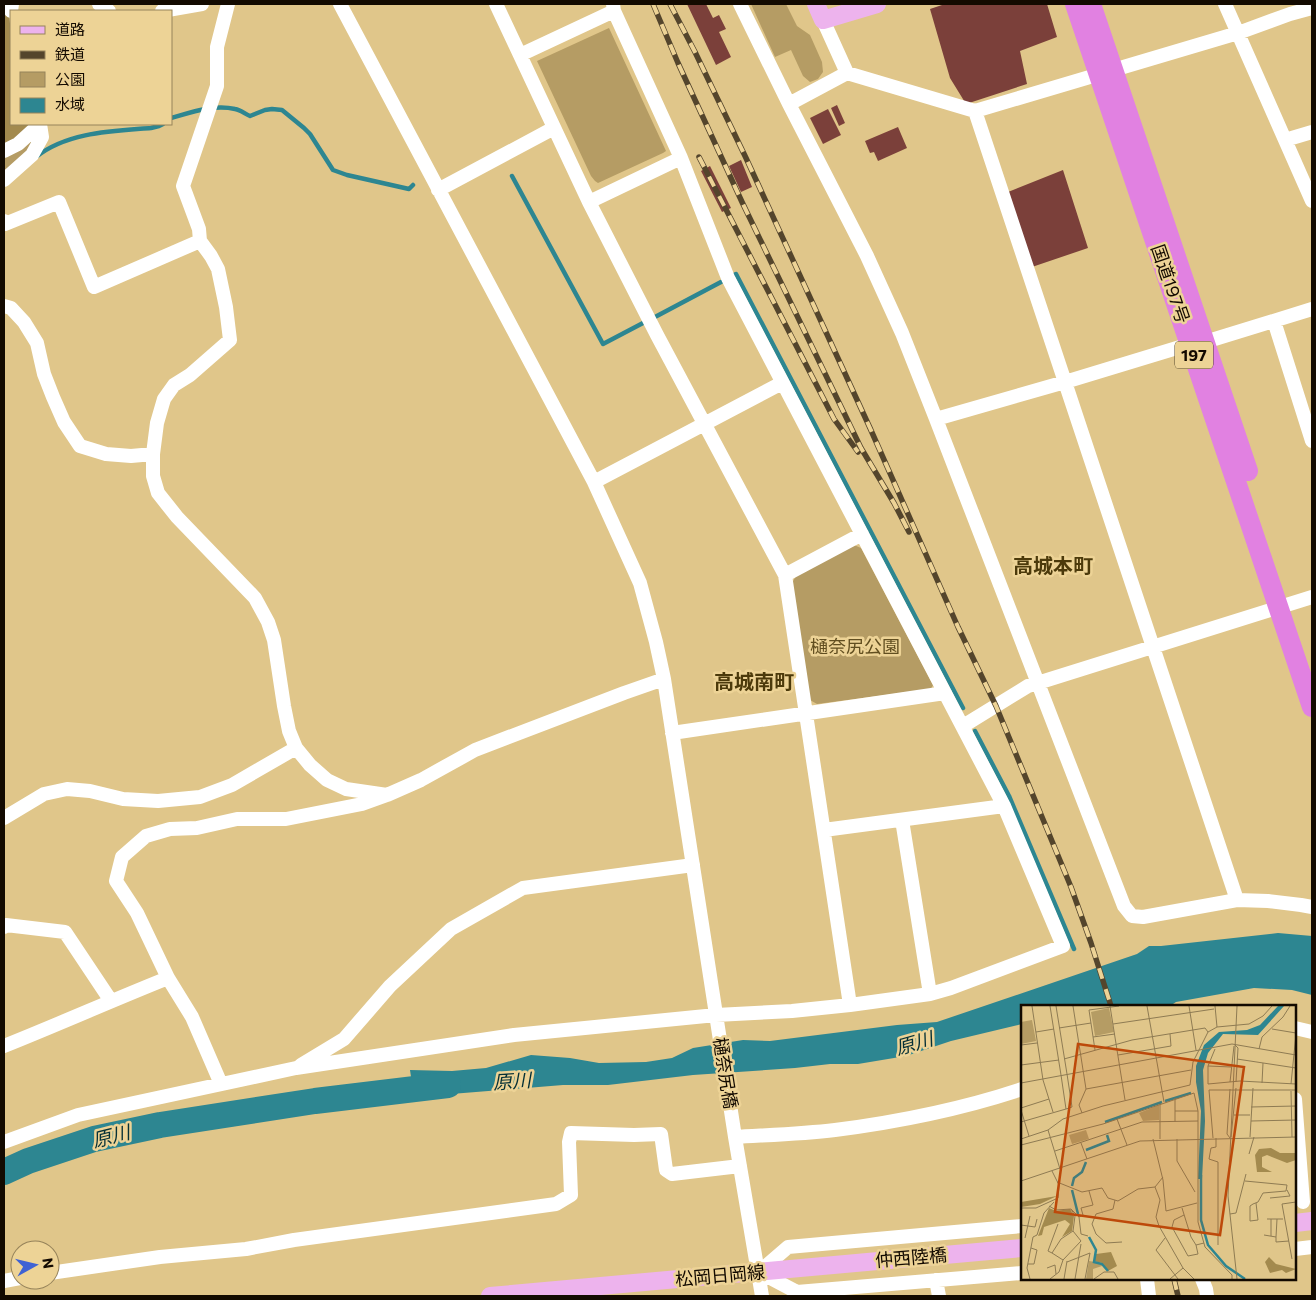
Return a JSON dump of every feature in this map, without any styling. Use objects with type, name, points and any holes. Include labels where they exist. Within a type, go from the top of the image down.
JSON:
[{"type":"highway","name":"国道197号","points":[[1075,4],[1106,72],[1198,343],[1254,492],[1312,707]]},
{"type":"highway","name":"国道197号","points":[[1091,4],[1106,72]]},
{"type":"highway","name":"国道197号","points":[[1286,606],[1312,664]]},
{"type":"main road","points":[[816,4],[823,20],[870,5]]},
{"type":"main road","points":[[1296,1223],[1312,1221]]},
{"type":"main road","name":"仲西陸橋","points":[[800,1268],[1021,1248]]},
{"type":"main road","name":"松岡日岡線","points":[[490,1296],[800,1268]]},
{"type":"street","points":[[168,10],[202,4]]},
{"type":"street","points":[[228,4],[217,47],[217,86],[183,186],[199,229],[200,241],[218,269],[226,307],[230,340],[190,375],[174,385],[164,399],[157,424],[153,454],[153,476],[158,493],[177,518],[255,598],[268,622],[274,640],[289,731],[296,748],[310,765],[327,780],[346,789],[386,795]]},
{"type":"street","name":"樋奈尻橋","points":[[340,4],[594,482],[640,583],[664,679],[732,1119],[762,1296]]},
{"type":"street","points":[[496,4],[589,202],[657,335],[785,575],[850,1005]]},
{"type":"street","points":[[740,4],[867,256],[902,333],[1124,906],[1132,916],[1143,917],[1237,900],[1268,901],[1312,907]]},
{"type":"street","points":[[1225,4],[1312,201]]},
{"type":"street","points":[[4,1142],[78,1115],[296,1068],[514,1035],[717,1021],[930,994],[986,976],[1063,946],[1004,806],[728,278],[681,158],[613,8],[520,55]]},
{"type":"street","points":[[789,104],[847,73],[975,111],[1238,33],[1312,8]]},
{"type":"street","points":[[823,20],[847,73]]},
{"type":"street","points":[[975,111],[1237,900]]},
{"type":"street","points":[[4,151],[18,144],[39,125]]},
{"type":"street","points":[[4,180],[32,155],[42,137],[40,125]]},
{"type":"street","points":[[438,190],[554,128]]},
{"type":"street","points":[[1285,140],[1312,132]]},
{"type":"street","points":[[589,202],[681,158]]},
{"type":"street","points":[[4,221],[5,224],[59,202],[94,287],[200,241]]},
{"type":"street","points":[[4,306],[11,308],[24,322],[37,343],[44,374],[52,397],[64,422],[80,446],[106,454],[131,456],[153,454]]},
{"type":"street","points":[[936,419],[1312,309]]},
{"type":"street","points":[[1274,321],[1312,441]]},
{"type":"street","points":[[594,482],[782,383]]},
{"type":"street","points":[[785,575],[862,534]]},
{"type":"street","points":[[963,726],[1028,686],[1312,597]]},
{"type":"street","points":[[220,1084],[192,1016],[168,978],[137,913],[116,881],[122,857],[146,836],[170,829],[197,828],[237,819],[286,819],[362,804],[421,780],[475,750],[664,679]]},
{"type":"street","points":[[672,733],[946,693]]},
{"type":"street","points":[[4,818],[44,794],[67,789],[90,791],[132,800],[158,801],[200,797],[232,785],[296,748]]},
{"type":"street","points":[[824,830],[1004,806]]},
{"type":"street","points":[[902,820],[930,994]]},
{"type":"street","points":[[296,1068],[344,1038],[390,986],[450,929],[523,888],[693,865]]},
{"type":"street","points":[[4,927],[65,932],[111,1001]]},
{"type":"street","points":[[4,1046],[168,978]]},
{"type":"street","points":[[1296,1028],[1312,1032]]},
{"type":"street","points":[[735,1137],[834,1130],[912,1118],[1021,1089]]},
{"type":"street","points":[[1296,1112],[1303,1202]]},
{"type":"street","points":[[60,1272],[160,1257],[246,1249],[294,1240],[556,1204],[571,1195],[569,1142],[571,1133],[634,1136],[661,1134],[666,1170],[672,1174],[740,1166]]},
{"type":"street","points":[[1021,1226],[788,1247],[759,1272],[797,1292],[1021,1273]]},
{"type":"street","points":[[1296,1249],[1312,1247]]},
{"type":"street","points":[[936,1280],[939,1296]]},
{"type":"street","points":[[1147,1280],[1149,1296]]},
{"type":"street","points":[[1202,1280],[1206,1296]]},
{"type":"green space","points":[[751,4],[786,4],[797,26],[810,35],[822,62],[823,72],[818,79],[810,82],[803,76],[791,50],[775,57]]},
{"type":"green space","points":[[609,28],[666,151],[598,183],[591,176],[537,61]]},
{"type":"green space","points":[[39,127],[30,153],[4,174],[4,153]]},
{"type":"green space","name":"樋奈尻公園","points":[[854,545],[861,548],[933,685],[931,689],[817,704],[810,700],[792,583],[796,576]]},
{"type":"shaded area","points":[[4,4],[9,4],[10,125],[30,125],[16,140],[4,146]]},
{"type":"water","points":[[1278,933],[1312,936],[1312,995],[1292,990],[1254,988],[1176,1002],[1172,1005],[1021,1005],[1021,1024],[951,1041],[906,1056],[858,1064],[830,1064],[693,1075],[608,1085],[563,1085],[414,1097],[410,1070],[452,1071],[486,1068],[531,1055],[570,1058],[599,1063],[646,1062],[672,1058],[693,1048],[743,1040],[770,1041],[897,1025],[937,1022],[1137,954],[1149,946]]},
{"type":"building","points":[[687,4],[706,4],[713,18],[719,15],[726,29],[719,32],[731,57],[716,65]]},
{"type":"building","points":[[945,4],[1047,4],[1057,37],[1020,51],[1027,84],[966,104],[950,78],[930,9]]},
{"type":"building","points":[[837,105],[845,123],[839,126],[831,108]]},
{"type":"building","points":[[828,109],[841,135],[823,144],[810,118]]},
{"type":"building","points":[[898,127],[907,148],[878,161],[874,152],[870,153],[865,141]]},
{"type":"building","points":[[741,160],[752,187],[741,192],[729,166]]},
{"type":"building","points":[[710,166],[731,208],[722,212],[701,171]]},
{"type":"building","points":[[1063,170],[1088,248],[1032,267],[1008,192]]},
{"type":"waterway","points":[[172,118],[203,109],[219,107],[237,110],[250,116],[265,110],[282,110],[310,134],[333,170],[409,189],[413,185]]},
{"type":"waterway","points":[[36,157],[62,142],[91,134],[151,128],[161,125]]},
{"type":"waterway","points":[[512,176],[603,344],[643,323]]},
{"type":"waterway","points":[[734,275],[736,274],[963,708]]},
{"type":"waterway","points":[[655,317],[721,282]]},
{"type":"waterway","points":[[975,731],[1009,796],[1074,949]]},
{"type":"waterway","name":"原川","points":[[4,1172],[28,1161],[94,1139],[160,1125],[315,1101],[448,1085]]},
{"type":"railway","points":[[653,4],[742,202],[861,448],[909,532]]},
{"type":"railway","points":[[670,4],[746,158],[870,428],[958,627],[996,706],[1071,887],[1111,1005]]},
{"type":"railway","points":[[699,157],[834,419],[858,452]]},
{"type":"railway","points":[[1174,1280],[1178,1296]]},
{"type":"district","name":"高城本町","points":[[1053,566]]},
{"type":"district","name":"高城南町","points":[[754,682]]}]
